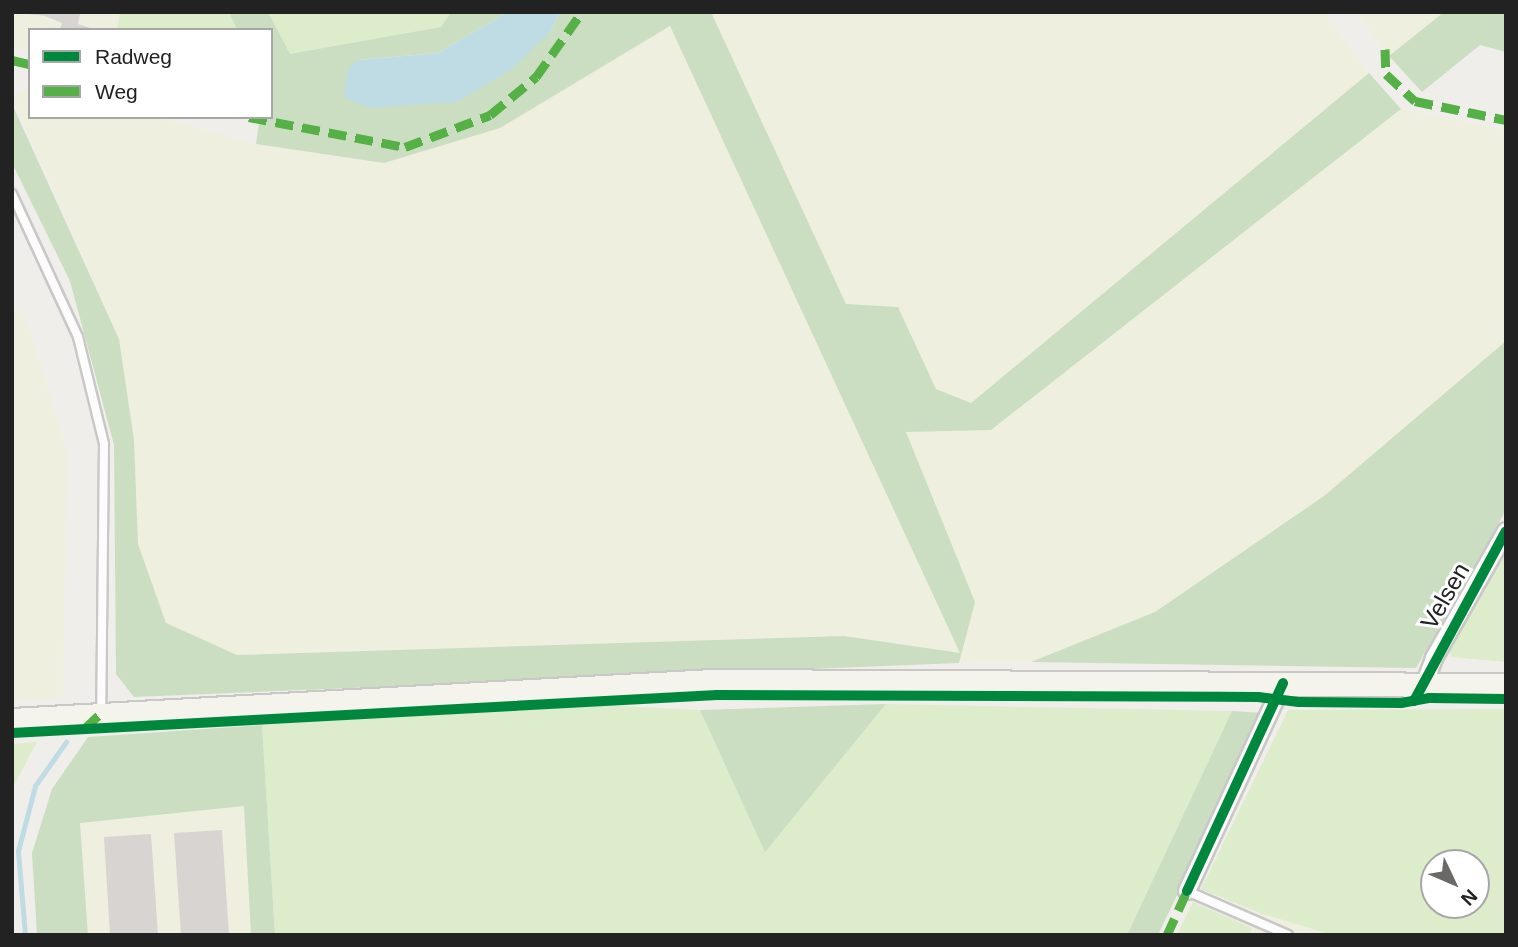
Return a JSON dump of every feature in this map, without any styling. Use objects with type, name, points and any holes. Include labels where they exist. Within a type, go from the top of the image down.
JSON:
[{"type":"main road","points":[[12,720],[711,681],[1506,685]]},
{"type":"street","name":"Velsen","points":[[1425,683],[1434,658],[1506,531]]},
{"type":"street","points":[[1187,891],[1283,683]]},
{"type":"lane","points":[[12,194],[78,337],[104,444],[102,713]]},
{"type":"lane","points":[[1187,891],[1288,935]]},
{"type":"green space","points":[[12,12],[120,12],[118,28],[28,28],[28,50],[12,46]]},
{"type":"green space","points":[[120,12],[229,12],[236,28],[117,28]]},
{"type":"green space","points":[[229,12],[268,12],[290,54],[441,27],[451,12],[508,12],[438,53],[358,60],[344,97],[551,31],[560,12],[711,12],[846,304],[898,307],[936,389],[971,403],[1369,73],[1401,109],[991,430],[906,432],[975,602],[959,663],[134,697],[116,674],[114,445],[70,281],[12,163],[12,104],[119,339],[134,440],[138,544],[166,623],[237,655],[844,636],[960,653],[670,26],[500,128],[384,163],[256,144],[260,119],[273,119],[273,28],[236,28]]},
{"type":"green space","points":[[268,12],[451,12],[441,27],[289,55]]},
{"type":"green space","points":[[711,12],[1323,12],[1369,73],[971,403],[936,389],[898,307],[846,304]]},
{"type":"green space","points":[[1356,12],[1444,12],[1389,56]]},
{"type":"green space","points":[[1444,12],[1506,12],[1506,52],[1480,45],[1422,92],[1389,56]]},
{"type":"green space","points":[[670,26],[960,652],[975,602],[906,432],[991,430],[1401,109],[1506,130],[1506,341],[1324,496],[1155,612],[1031,662],[959,663],[960,653],[844,636],[236,655],[166,623],[138,544],[134,440],[119,339],[12,96],[28,87],[28,119],[166,119],[256,144],[500,128]]},
{"type":"green space","points":[[12,310],[25,314],[67,452],[63,697],[12,703]]},
{"type":"green space","points":[[1506,341],[1506,510],[1416,668],[1031,662],[1155,612],[1324,496]]},
{"type":"green space","points":[[1506,549],[1506,662],[1451,657],[1450,648]]},
{"type":"green space","points":[[886,704],[1232,711],[1127,935],[275,935],[262,725],[602,705],[700,710],[765,851]]},
{"type":"green space","points":[[886,704],[765,852],[700,710]]},
{"type":"green space","points":[[1506,709],[1506,935],[1332,935],[1260,913],[1201,889],[1288,710]]},
{"type":"green space","points":[[1232,711],[1264,713],[1158,935],[1127,935]]},
{"type":"green space","points":[[262,725],[275,935],[251,935],[244,806],[80,823],[88,935],[37,935],[32,853],[52,789],[88,737]]},
{"type":"green space","points":[[37,742],[12,789],[12,744]]},
{"type":"green space","points":[[244,806],[251,935],[88,935],[80,823]]},
{"type":"green space","points":[[1193,902],[1252,928],[1250,935],[1177,935]]},
{"type":"green space","points":[[1260,913],[1332,935],[1250,935]]},
{"type":"water","points":[[508,12],[560,12],[551,31],[512,69],[457,102],[368,108],[344,97],[348,69],[358,60],[438,53]]},
{"type":"building","points":[[12,12],[74,12],[80,14],[78,24],[90,28],[61,28],[62,23],[45,16]]},
{"type":"building","points":[[222,830],[229,935],[181,935],[174,833]]},
{"type":"building","points":[[151,834],[158,935],[110,935],[104,837]]},
{"type":"waterway","points":[[25,935],[18,851],[35,786],[66,742]]},
{"type":"marked path","points":[[259,119],[405,147],[490,115],[536,77],[582,12]]},
{"type":"marked path","points":[[1385,49],[1386,74],[1415,101],[1506,120]]},
{"type":"marked path","points":[[12,60],[28,64]]},
{"type":"marked path","points":[[85,728],[101,713]]},
{"type":"marked path","points":[[1167,935],[1187,891]]},
{"type":"cycle path","points":[[1414,701],[1506,531]]},
{"type":"cycle path","points":[[1187,891],[1283,683]]},
{"type":"cycle path","points":[[12,733],[717,695],[1258,697],[1299,702],[1401,703],[1429,698],[1506,699]]}]
